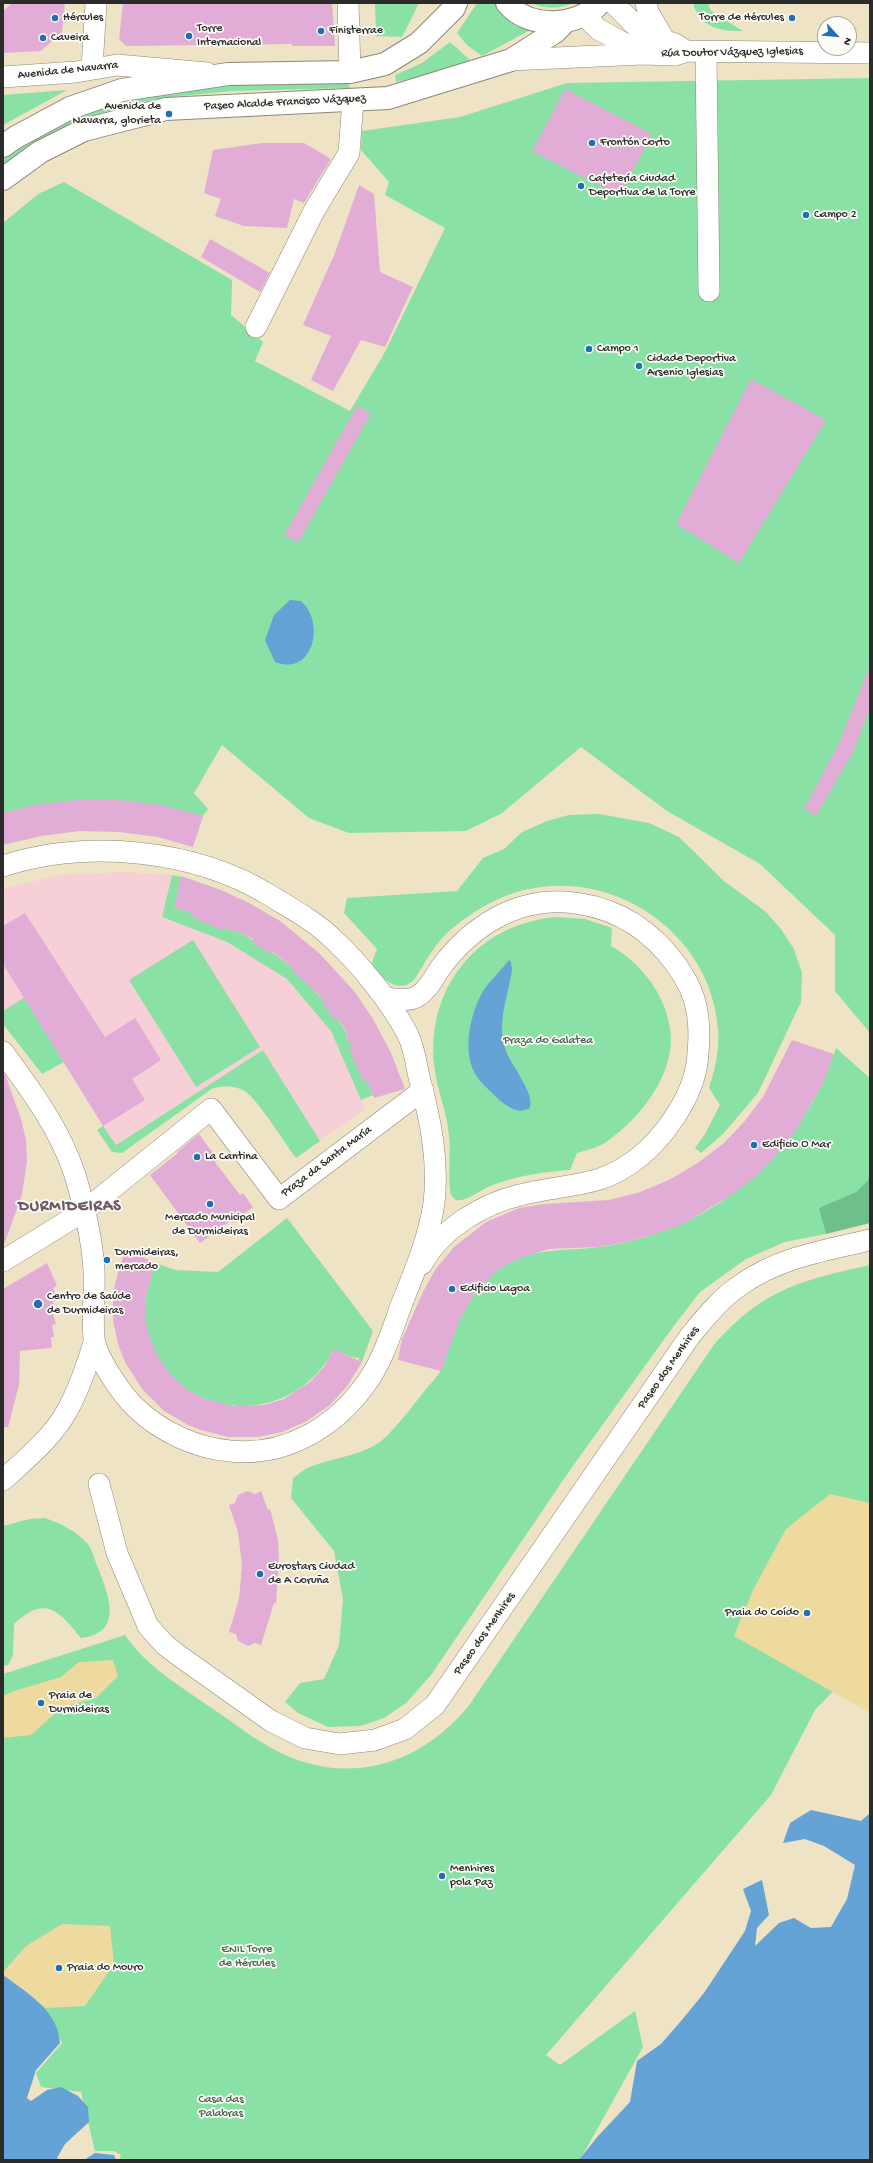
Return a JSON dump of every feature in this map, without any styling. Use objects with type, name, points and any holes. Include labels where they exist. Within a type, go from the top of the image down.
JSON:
[{"type":"main road","points":[[3,146],[16,137],[70,108],[122,90],[228,74],[350,72],[385,64],[419,43],[454,8],[456,3]]},
{"type":"main road","points":[[507,3],[526,17],[546,22],[583,13]]},
{"type":"main road","name":"Paseo Alcalde Francisco Vázquez","points":[[3,178],[40,152],[84,130],[166,109],[388,98],[510,60],[583,13]]},
{"type":"street","points":[[92,68],[96,3]]},
{"type":"street","points":[[348,3],[350,72]]},
{"type":"street","points":[[612,3],[644,34],[696,52],[710,291]]},
{"type":"street","points":[[646,3],[648,12],[665,41]]},
{"type":"street","name":"Rúa Doutor Vázquez Iglesias","points":[[583,13],[598,29],[643,54]]},
{"type":"street","name":"Rúa Doutor Vázquez Iglesias","points":[[510,60],[643,54],[675,55],[696,52],[870,53]]},
{"type":"street","name":"Avenida de Navarra","points":[[3,77],[76,72],[116,65],[228,74]]},
{"type":"street","points":[[256,327],[314,211],[349,153],[353,100]]},
{"type":"street","points":[[3,866],[27,859],[84,852],[131,852],[206,866],[247,881],[332,937],[386,998],[409,1037],[431,1125],[435,1160],[434,1202],[428,1231],[408,1289],[383,1353],[366,1384],[325,1425],[300,1440],[270,1450],[241,1452],[214,1450],[163,1429],[134,1407],[103,1362],[94,1342]]},
{"type":"street","points":[[386,998],[406,1000],[418,996],[429,986],[441,967],[469,935],[489,921],[513,910],[541,904],[565,902],[595,907],[622,916],[658,943],[677,966],[693,991],[699,1012],[700,1033],[698,1062],[690,1088],[678,1113],[662,1136],[649,1149],[634,1161],[601,1178],[519,1195],[495,1202],[472,1214],[450,1230],[426,1256],[408,1289]]},
{"type":"street","points":[[3,1052],[42,1106],[74,1171],[84,1211],[94,1269],[94,1342],[83,1378],[67,1412],[40,1446],[3,1480]]},
{"type":"street","name":"Praza da Santa María","points":[[84,1211],[211,1109],[279,1199],[422,1090]]},
{"type":"street","points":[[3,1261],[84,1211]]},
{"type":"street","name":"Paseo dos Menhires","points":[[99,1484],[117,1553],[148,1626],[164,1644],[271,1721],[305,1738],[340,1744],[375,1740],[405,1729],[435,1705],[690,1336],[714,1307],[738,1286],[762,1271],[805,1255],[870,1240]]},
{"type":"shaded area","points":[[126,872],[172,875],[162,918],[227,942],[287,979],[331,1031],[365,1109],[320,1141],[263,1050],[115,1145],[24,998],[3,1011],[3,889],[59,875]]},
{"type":"green space","points":[[375,3],[419,3],[402,37],[376,36]]},
{"type":"green space","points":[[477,3],[496,3],[506,12],[534,28],[482,56],[467,45],[457,33]]},
{"type":"green space","points":[[531,3],[574,3],[552,8]]},
{"type":"green space","points":[[693,3],[708,3],[711,11],[743,31],[719,29],[706,23],[700,18]]},
{"type":"green space","points":[[450,42],[470,60],[444,71],[396,82],[395,75],[422,63]]},
{"type":"green space","points":[[870,78],[870,1033],[835,991],[835,935],[760,864],[667,811],[581,747],[502,813],[466,831],[349,833],[309,818],[222,745],[194,793],[208,809],[203,816],[152,805],[103,801],[55,803],[3,813],[3,223],[38,194],[64,182],[232,280],[231,315],[263,342],[255,361],[350,411],[385,352],[445,228],[385,195],[389,182],[361,150],[362,131],[460,117],[567,83]]},
{"type":"green space","points":[[348,82],[350,88],[233,91],[170,97],[136,103],[134,97],[217,85]]},
{"type":"green space","points":[[67,90],[3,125],[3,95]]},
{"type":"green space","points":[[116,102],[117,108],[95,116],[3,167],[5,156],[57,124]]},
{"type":"green space","points":[[599,814],[649,823],[679,837],[724,881],[766,912],[781,929],[794,949],[802,973],[801,1002],[758,1093],[723,1134],[701,1153],[695,1148],[705,1134],[720,1105],[709,1088],[716,1059],[718,1029],[712,997],[700,968],[682,942],[660,921],[633,904],[604,892],[573,886],[528,889],[502,897],[490,903],[457,925],[437,944],[414,980],[402,986],[390,983],[371,965],[377,949],[344,913],[347,898],[457,891],[483,858],[504,849],[522,832],[547,821],[569,815]]},
{"type":"green space","points":[[172,875],[182,877],[174,908],[194,913],[194,918],[225,927],[235,932],[238,931],[272,952],[292,967],[292,970],[325,1002],[324,1005],[338,1019],[347,1034],[346,1036],[353,1048],[350,1051],[367,1079],[373,1095],[361,1100],[331,1031],[287,979],[227,942],[162,917]]},
{"type":"green space","name":"Praza do Galatea","points":[[556,917],[585,919],[612,928],[611,946],[634,962],[644,973],[660,996],[669,1023],[671,1037],[670,1053],[666,1068],[659,1084],[640,1112],[616,1135],[603,1144],[577,1153],[570,1170],[539,1173],[519,1177],[490,1186],[465,1199],[456,1200],[453,1198],[450,1191],[450,1142],[448,1126],[434,1064],[434,1036],[439,1009],[449,985],[463,964],[481,946],[503,932],[528,922]]},
{"type":"green space","points":[[193,940],[260,1047],[196,1087],[129,980]]},
{"type":"green space","points":[[24,998],[64,1062],[42,1074],[3,1024],[3,1011]]},
{"type":"green space","points":[[836,1048],[870,1078],[870,1178],[856,1192],[820,1208],[826,1234],[785,1242],[746,1259],[700,1292],[570,1470],[431,1675],[406,1703],[384,1718],[361,1726],[328,1727],[298,1713],[285,1702],[300,1683],[324,1679],[339,1645],[343,1599],[334,1551],[291,1498],[293,1478],[309,1467],[351,1455],[371,1447],[387,1436],[437,1377],[444,1364],[448,1348],[462,1314],[480,1286],[496,1271],[508,1263],[521,1257],[533,1254],[599,1247],[640,1239],[679,1225],[715,1206],[747,1182],[775,1154],[800,1123],[820,1087]]},
{"type":"green space","points":[[263,1050],[320,1141],[296,1158],[252,1098],[246,1092],[234,1087],[213,1088],[122,1153],[112,1152],[97,1130],[103,1126],[116,1145]]},
{"type":"green space","points":[[870,1178],[870,1223],[826,1234],[819,1208],[856,1192]]},
{"type":"green space","points":[[287,1218],[373,1331],[362,1362],[359,1358],[352,1357],[334,1349],[313,1377],[287,1396],[257,1405],[226,1405],[198,1396],[173,1378],[154,1352],[145,1318],[145,1305],[147,1292],[156,1263],[175,1270],[218,1272]]},
{"type":"green space","name":"ENIL Torre de Hércules","points":[[870,1265],[870,1653],[815,1710],[771,1795],[546,2055],[560,2065],[635,2011],[643,2047],[580,2160],[119,2160],[121,2155],[114,2151],[95,2151],[81,2092],[41,2087],[36,2073],[62,2043],[50,2018],[3,1995],[3,1674],[125,1635],[143,1657],[164,1675],[254,1737],[281,1753],[308,1763],[334,1768],[360,1768],[384,1763],[408,1754],[431,1741],[451,1724],[470,1704],[713,1346],[731,1327],[749,1312],[784,1290],[823,1276]]},
{"type":"green space","points":[[45,1518],[73,1531],[89,1546],[109,1601],[110,1612],[108,1621],[103,1629],[95,1635],[81,1638],[66,1620],[58,1614],[43,1608],[34,1610],[14,1624],[13,1655],[8,1665],[3,1666],[3,1526],[30,1519]]},
{"type":"sand","name":"Praia do Coído","points":[[830,1494],[870,1503],[870,1713],[734,1636],[753,1590],[786,1529]]},
{"type":"sand","name":"Praia de Durmideiras","points":[[113,1660],[118,1676],[96,1698],[62,1707],[31,1735],[3,1738],[3,1696],[14,1691],[61,1677],[79,1662]]},
{"type":"sand","name":"Praia do Mouro","points":[[62,1924],[110,1926],[114,1964],[85,2006],[46,2008],[3,1975],[3,1972],[26,1946]]},
{"type":"water","points":[[290,600],[301,601],[309,611],[313,622],[314,634],[312,645],[307,655],[299,662],[288,665],[275,662],[265,640],[274,615]]},
{"type":"water","points":[[509,960],[511,962],[512,970],[502,1021],[502,1031],[506,1051],[527,1089],[531,1103],[529,1109],[520,1111],[503,1103],[481,1081],[474,1072],[469,1053],[469,1032],[474,1011],[482,993]]},
{"type":"water","points":[[811,1810],[861,1821],[870,1813],[870,2160],[579,2160],[598,2136],[630,2102],[637,2061],[661,2044],[681,2021],[704,1993],[745,1931],[751,1911],[743,1889],[762,1880],[769,1915],[757,1928],[755,1946],[779,1923],[794,1918],[811,1928],[831,1927],[847,1899],[855,1865],[824,1846],[805,1839],[783,1843],[790,1823]]},
{"type":"water","points":[[3,1975],[40,2003],[54,2021],[58,2031],[60,2043],[36,2070],[27,2098],[31,2101],[47,2090],[61,2087],[78,2096],[88,2107],[89,2122],[65,2144],[57,2158],[60,2160],[3,2160]]},
{"type":"water","points":[[95,2153],[114,2155],[116,2160],[84,2160]]},
{"type":"building","points":[[12,3],[65,3],[62,32],[41,51],[3,53],[3,11]]},
{"type":"building","points":[[123,3],[332,3],[335,46],[292,46],[292,44],[126,46],[119,39]]},
{"type":"building","name":"Frontón Corto","points":[[565,89],[652,134],[620,196],[532,151]]},
{"type":"building","points":[[262,143],[304,143],[331,159],[304,203],[294,199],[287,228],[244,226],[215,216],[221,199],[204,193],[213,150]]},
{"type":"building","points":[[359,185],[374,194],[380,272],[413,287],[385,347],[361,340],[333,391],[311,380],[331,336],[303,325],[335,253]]},
{"type":"building","points":[[210,239],[270,273],[260,292],[201,257]]},
{"type":"building","points":[[751,379],[826,420],[739,563],[676,524]]},
{"type":"building","points":[[357,406],[371,413],[298,543],[284,535]]},
{"type":"building","points":[[869,668],[870,708],[853,752],[816,816],[804,809],[839,743]]},
{"type":"building","points":[[76,800],[119,800],[161,805],[203,816],[193,847],[158,837],[119,832],[80,831],[41,836],[3,845],[3,813],[33,805]]},
{"type":"building","points":[[181,876],[221,890],[249,903],[280,921],[319,953],[355,992],[373,1019],[391,1053],[405,1089],[374,1098],[368,1083],[362,1079],[350,1051],[351,1045],[346,1036],[347,1033],[339,1020],[335,1020],[324,1005],[324,1001],[292,970],[292,967],[273,952],[269,953],[253,943],[253,939],[239,932],[235,932],[227,928],[222,930],[194,918],[190,912],[174,908]]},
{"type":"building","points":[[25,913],[105,1037],[135,1018],[161,1060],[132,1079],[145,1100],[103,1126],[3,964],[3,926]]},
{"type":"building","points":[[792,1040],[834,1054],[824,1081],[795,1132],[756,1176],[733,1194],[683,1224],[655,1234],[627,1242],[598,1247],[549,1249],[517,1259],[497,1270],[474,1294],[460,1319],[441,1371],[398,1360],[402,1339],[423,1292],[435,1270],[454,1247],[486,1222],[519,1208],[544,1204],[609,1200],[640,1192],[669,1180],[696,1164],[723,1144],[744,1122],[763,1097]]},
{"type":"building","points":[[5,1074],[21,1119],[26,1140],[27,1161],[22,1195],[5,1242],[3,1242],[3,1075]]},
{"type":"building","points":[[199,1134],[218,1160],[215,1162],[240,1195],[243,1193],[253,1207],[232,1223],[230,1221],[200,1243],[150,1175]]},
{"type":"building","points":[[125,1252],[131,1255],[132,1252],[155,1263],[146,1297],[145,1318],[150,1338],[158,1357],[170,1374],[185,1388],[202,1398],[233,1406],[264,1405],[284,1399],[310,1382],[324,1367],[334,1349],[362,1362],[348,1385],[330,1405],[307,1421],[282,1432],[258,1437],[228,1437],[188,1425],[164,1411],[143,1390],[126,1364],[119,1347],[113,1321],[113,1293]]},
{"type":"building","points":[[47,1263],[57,1286],[53,1288],[58,1300],[53,1301],[57,1312],[53,1313],[56,1324],[52,1325],[54,1337],[51,1337],[52,1348],[20,1351],[19,1385],[8,1427],[3,1427],[3,1289]]},
{"type":"building","name":"Eurostars Ciudad de A Coruña","points":[[248,1491],[255,1494],[261,1491],[268,1510],[270,1509],[278,1540],[279,1561],[276,1603],[274,1603],[261,1645],[255,1643],[248,1646],[238,1641],[236,1634],[229,1632],[239,1599],[242,1565],[238,1532],[229,1505],[235,1503],[238,1495]]},
{"type":"place","name":"Hércules","points":[[55,18]]},
{"type":"place","name":"Torre de Hércules","points":[[792,18]]},
{"type":"place","name":"Finisterrae","points":[[321,31]]},
{"type":"place","name":"Torre Internacional","points":[[189,36]]},
{"type":"place","name":"Caveira","points":[[43,38]]},
{"type":"place","name":"Avenida de Navarra, glorieta","points":[[169,114]]},
{"type":"place","name":"Frontón Corto","points":[[592,143]]},
{"type":"place","name":"Cafetería Ciudad Deportiva de la Torre","points":[[581,186]]},
{"type":"place","name":"Campo 2","points":[[806,215]]},
{"type":"place","name":"Campo 1","points":[[589,349]]},
{"type":"place","name":"Cidade Deportiva Arsenio Iglesias","points":[[639,366]]},
{"type":"place","name":"Edificio O Mar","points":[[754,1145]]},
{"type":"place","name":"La Cantina","points":[[197,1157]]},
{"type":"place","name":"Mercado Municipal de Durmideiras","points":[[210,1204]]},
{"type":"place","name":"Durmideiras, mercado","points":[[107,1260]]},
{"type":"place","name":"Edificio Lagoa","points":[[452,1289]]},
{"type":"place","name":"Centro de Saúde de Durmideiras","points":[[38,1304]]},
{"type":"place","name":"Eurostars Ciudad de A Coruña","points":[[260,1574]]},
{"type":"place","name":"Praia do Coído","points":[[807,1613]]},
{"type":"place","name":"Praia de Durmideiras","points":[[41,1703]]},
{"type":"place","name":"Menhires pola Paz","points":[[442,1876]]},
{"type":"place","name":"Praia do Mouro","points":[[59,1968]]},
{"type":"district","name":"DURMIDEIRAS","points":[[70,1208]]},
{"type":"park label","name":"Casa das Palabras","points":[[221,2107]]}]
